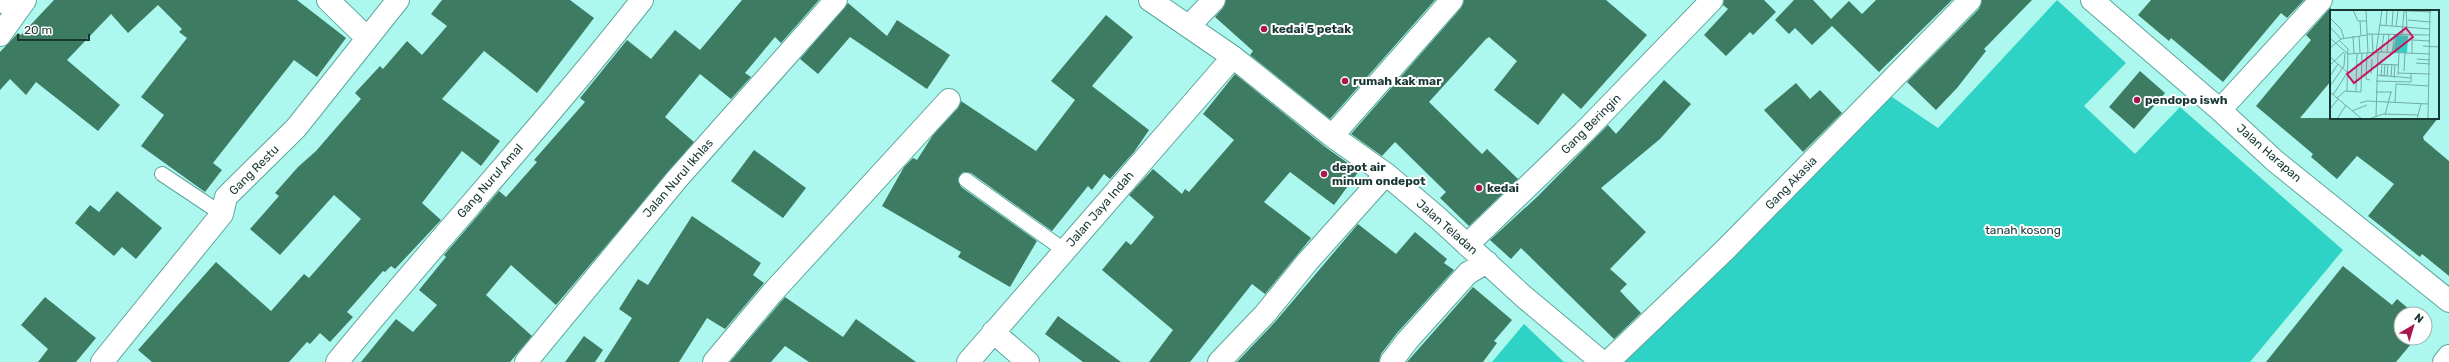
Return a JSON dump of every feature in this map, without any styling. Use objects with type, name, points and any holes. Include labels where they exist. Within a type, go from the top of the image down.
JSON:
[{"type":"street","points":[[0,2],[4,0]]},
{"type":"street","points":[[0,35],[25,0]]},
{"type":"street","points":[[328,0],[367,38]]},
{"type":"street","name":"Gang Restu","points":[[102,362],[222,214],[226,197],[296,128],[398,0]]},
{"type":"street","name":"Gang Nurul Amal","points":[[337,362],[413,269],[606,46],[642,0]]},
{"type":"street","name":"Jalan Nurul Ikhlas","points":[[526,362],[676,178],[836,0]]},
{"type":"street","name":"Jalan Teladan","points":[[1150,0],[1233,57],[1332,136],[1386,174],[1523,296],[1602,362]]},
{"type":"street","points":[[1189,26],[1214,0]]},
{"type":"street","points":[[1332,136],[1452,0]]},
{"type":"street","name":"Gang Beringin","points":[[1467,245],[1584,132],[1712,0]]},
{"type":"street","name":"Gang Akasia","points":[[1608,362],[1726,249],[1970,0]]},
{"type":"street","name":"Jalan Harapan","points":[[2092,0],[2220,110],[2275,161],[2449,301]]},
{"type":"street","points":[[2220,110],[2321,0]]},
{"type":"street","name":"Jalan Jaya Indah","points":[[968,362],[1233,57]]},
{"type":"street","points":[[714,362],[772,293],[949,100]]},
{"type":"street","points":[[1219,362],[1265,314],[1308,261],[1386,174]]},
{"type":"street","points":[[1391,362],[1407,341],[1468,273],[1486,262]]},
{"type":"street","points":[[989,337],[1011,359]]},
{"type":"street","points":[[2444,362],[2449,356]]},
{"type":"lane","points":[[162,174],[222,214]]},
{"type":"lane","points":[[966,180],[1064,250]]},
{"type":"green space","name":"tanah kosong","points":[[2057,0],[2126,63],[2084,106],[2135,154],[2180,107],[2343,250],[2250,362],[1622,362],[1886,93],[1938,128]]},
{"type":"green space","points":[[1524,324],[1564,362],[1492,362]]},
{"type":"building","points":[[54,0],[297,0],[346,38],[317,77],[294,60],[213,163],[222,170],[205,192],[141,146],[164,115],[141,97],[187,38],[179,32],[182,29],[158,5],[128,33],[111,14],[67,60],[120,105],[98,131],[36,82],[26,95],[10,79],[0,90],[0,52],[18,33],[21,35]]},
{"type":"building","points":[[442,0],[570,0],[594,18],[537,93],[484,51],[442,99],[500,141],[481,166],[462,151],[422,203],[441,220],[395,269],[391,266],[385,272],[383,271],[347,312],[353,317],[330,342],[320,333],[310,344],[307,342],[289,362],[152,362],[138,350],[216,262],[271,311],[304,274],[309,278],[361,219],[334,195],[280,255],[250,229],[279,196],[275,193],[298,167],[316,151],[361,99],[355,93],[380,66],[383,69],[407,41],[422,55],[447,26],[431,14]]},
{"type":"building","points":[[742,0],[819,0],[781,43],[775,37],[745,73],[751,77],[731,99],[700,74],[665,117],[694,142],[556,305],[511,265],[486,295],[532,336],[510,362],[361,362],[396,319],[413,332],[437,305],[419,290],[446,257],[444,255],[499,191],[506,197],[537,162],[534,160],[585,102],[580,98],[627,40],[651,59],[675,30],[700,50]]},
{"type":"building","points":[[1226,0],[1435,0],[1330,119],[1250,55],[1253,51],[1215,17],[1223,8]]},
{"type":"building","points":[[1464,0],[1606,0],[1647,35],[1581,109],[1563,93],[1538,125],[1494,90],[1517,61],[1489,37],[1486,39],[1429,102],[1482,154],[1487,149],[1518,179],[1469,226],[1440,198],[1446,192],[1395,142],[1382,156],[1351,134],[1461,8]]},
{"type":"building","points":[[1724,0],[1764,0],[1776,12],[1753,35],[1750,32],[1726,56],[1704,35],[1728,9],[1723,5]]},
{"type":"building","points":[[1794,0],[1813,0],[1831,19],[1849,1],[1862,14],[1876,0],[1952,0],[1879,72],[1832,26],[1812,45],[1795,28],[1789,34],[1775,20]]},
{"type":"building","points":[[1982,0],[2032,0],[1984,49],[1986,51],[1957,88],[1936,110],[1907,82],[1979,9]]},
{"type":"building","points":[[2151,0],[2304,0],[2287,18],[2281,13],[2223,82],[2171,38],[2169,41],[2138,15]]},
{"type":"building","points":[[848,3],[887,36],[897,20],[950,55],[927,89],[850,37],[818,74],[800,59]]},
{"type":"building","points":[[2331,7],[2330,82],[2300,118],[2437,119],[2423,137],[2424,140],[2449,161],[2449,276],[2422,254],[2420,257],[2368,216],[2394,184],[2357,156],[2337,179],[2311,157],[2313,154],[2256,106],[2311,40],[2306,35]]},
{"type":"building","points":[[1106,15],[1133,37],[1092,86],[1149,130],[1134,152],[1110,179],[1104,174],[1092,190],[1088,186],[1052,231],[971,173],[963,172],[958,179],[961,187],[1037,241],[1010,287],[958,257],[961,252],[882,206],[904,167],[913,158],[917,160],[933,135],[958,108],[961,101],[1036,151],[1075,100],[1051,81]]},
{"type":"building","name":"pendopo iswh","points":[[2140,71],[2165,93],[2134,129],[2109,107]]},
{"type":"building","points":[[1235,74],[1324,146],[1359,171],[1334,205],[1290,172],[1264,202],[1311,238],[1265,294],[1252,284],[1190,362],[1149,362],[1173,330],[1102,270],[1126,241],[1131,245],[1154,217],[1129,195],[1153,169],[1182,194],[1185,189],[1189,192],[1234,140],[1203,114]]},
{"type":"building","points":[[1664,80],[1691,104],[1660,139],[1601,188],[1646,232],[1610,269],[1627,284],[1620,291],[1641,313],[1614,339],[1521,248],[1511,259],[1490,240],[1537,197],[1608,125],[1616,134]]},
{"type":"building","points":[[1796,83],[1810,99],[1820,90],[1842,113],[1803,152],[1764,110]]},
{"type":"building","points":[[754,150],[806,188],[783,218],[731,181]]},
{"type":"building","points":[[117,191],[162,228],[136,259],[122,247],[114,256],[75,223],[90,205],[99,212]]},
{"type":"building","points":[[692,216],[761,263],[753,275],[764,283],[725,329],[707,318],[679,362],[604,362],[632,318],[619,309],[638,279],[648,285]]},
{"type":"building","points":[[1358,224],[1396,254],[1415,232],[1447,259],[1444,263],[1454,270],[1397,333],[1381,354],[1379,362],[1237,362],[1275,322]]},
{"type":"building","points":[[2343,266],[2392,305],[2397,299],[2405,306],[2393,306],[2393,346],[2409,346],[2396,362],[2266,362]]},
{"type":"building","points":[[1473,287],[1512,320],[1494,341],[1497,343],[1483,362],[1407,362]]},
{"type":"building","points":[[45,297],[96,338],[76,362],[38,362],[48,349],[21,325]]},
{"type":"building","points":[[785,297],[843,337],[856,319],[916,362],[809,362],[785,346],[771,362],[730,362]]},
{"type":"building","points":[[1058,316],[1121,362],[1083,362],[1045,334]]},
{"type":"building","points":[[584,336],[603,350],[595,362],[565,362]]},
{"type":"place","name":"kedai 5 petak","points":[[1264,29]]},
{"type":"place","name":"rumah kak mar","points":[[1345,81]]},
{"type":"place","name":"pendopo iswh","points":[[2137,100]]},
{"type":"place","name":"depot air minum ondepot","points":[[1324,174]]},
{"type":"place","name":"kedai","points":[[1479,188]]}]
